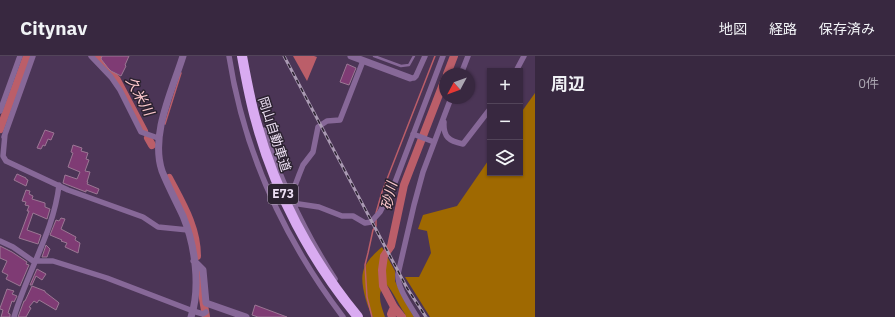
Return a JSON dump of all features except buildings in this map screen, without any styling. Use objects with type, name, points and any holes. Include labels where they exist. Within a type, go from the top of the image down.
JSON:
[{"type":"highway","name":"岡山自動車道","points":[[235,56],[241,90],[250,124],[271,185],[306,254],[323,282],[349,317]]},
{"type":"highway","name":"岡山自動車道","points":[[242,56],[256,122],[277,182],[308,245],[340,295],[358,317]]},
{"type":"street","points":[[0,111],[20,56]]},
{"type":"street","points":[[0,148],[33,56]]},
{"type":"street","points":[[91,56],[111,77],[120,90],[141,132],[158,138]]},
{"type":"street","points":[[183,56],[162,119],[157,148],[159,163],[188,230],[196,279],[192,314]]},
{"type":"street","points":[[229,56],[246,133],[273,203],[296,248],[342,317]]},
{"type":"street","points":[[247,56],[259,117],[291,201],[306,231],[328,268],[364,317]]},
{"type":"street","points":[[351,56],[410,78],[416,76],[425,56]]},
{"type":"street","points":[[291,201],[319,207],[342,216],[353,216],[365,223],[371,222],[380,212],[394,185],[443,56]]},
{"type":"street","points":[[463,68],[468,56]]},
{"type":"street","points":[[518,68],[524,56]]},
{"type":"street","points":[[291,201],[301,170],[313,152],[318,127],[327,121],[340,120],[363,60]]},
{"type":"street","points":[[417,317],[399,282],[398,274],[423,172],[433,142],[449,104]]},
{"type":"street","points":[[444,117],[444,133],[446,136],[463,144],[487,113]]},
{"type":"street","points":[[5,134],[3,156],[6,161],[59,185],[143,217],[158,227],[188,230]]},
{"type":"street","points":[[414,134],[433,142]]},
{"type":"street","points":[[14,317],[52,219],[59,185]]},
{"type":"street","points":[[0,241],[35,261],[53,261],[107,278],[192,314],[205,314],[206,303],[203,270],[194,261]]},
{"type":"street","points":[[206,303],[246,317]]},
{"type":"lane","points":[[374,56],[403,67],[409,65],[414,56]]},
{"type":"shaded area","points":[[293,56],[317,57],[307,81]]},
{"type":"shaded area","points":[[535,93],[535,317],[430,317],[405,277],[419,277],[431,253],[427,231],[418,229],[423,215],[457,206],[487,162],[487,176],[523,176],[523,110]]},
{"type":"shaded area","points":[[382,247],[395,271],[395,281],[414,317],[401,317],[405,314],[391,290],[385,283],[382,287],[380,300],[385,317],[373,317],[371,313],[366,301],[362,277],[364,268],[368,261]]},
{"type":"waterway","points":[[0,129],[27,56]]},
{"type":"waterway","name":"久米川","points":[[96,56],[117,80],[144,131]]},
{"type":"waterway","points":[[376,213],[382,192],[435,56]]},
{"type":"waterway","name":"砂川","points":[[449,68],[454,56]]},
{"type":"waterway","points":[[165,124],[181,73]]},
{"type":"waterway","name":"砂川","points":[[402,317],[394,307],[383,286],[382,270],[384,256],[391,246],[404,185],[439,95]]},
{"type":"waterway","name":"久米川","points":[[148,138],[152,145]]},
{"type":"waterway","name":"久米川","points":[[169,178],[192,225],[197,256]]},
{"type":"waterway","points":[[372,317],[367,297],[365,265],[373,230],[376,226],[376,220]]},
{"type":"waterway","name":"久米川","points":[[199,274],[206,317]]},
{"type":"waterway","points":[[392,317],[391,314],[394,307]]},
{"type":"railway","points":[[284,56],[407,288],[426,317]]}]
